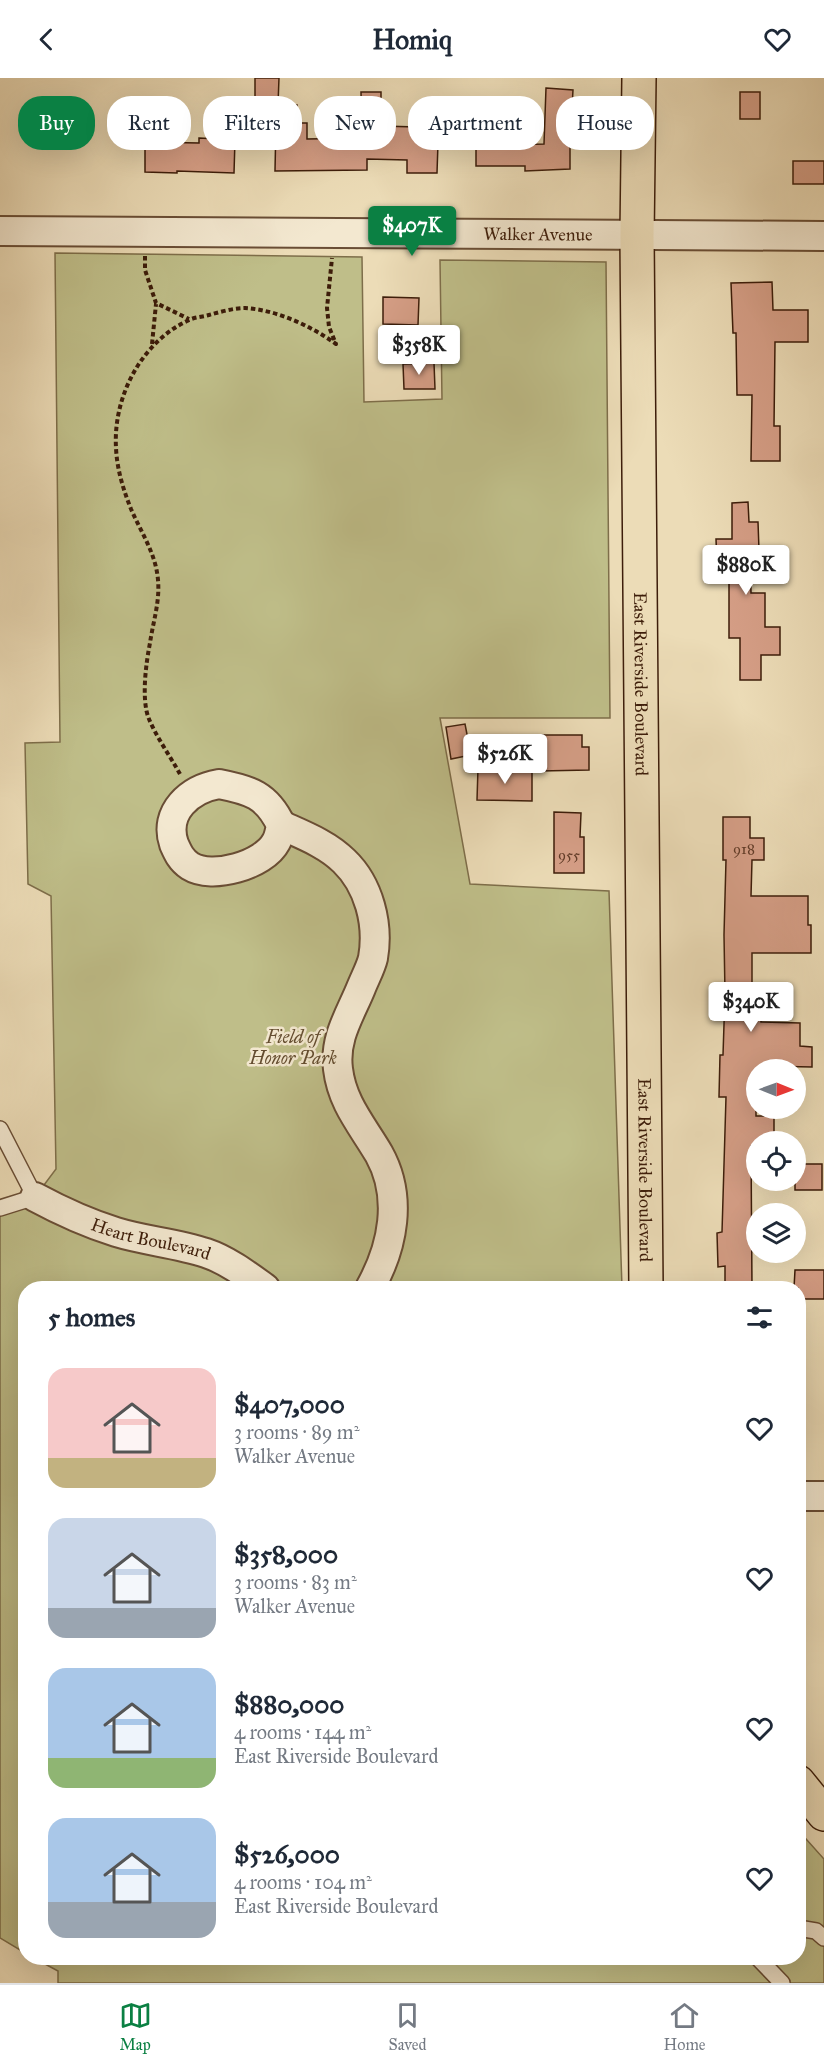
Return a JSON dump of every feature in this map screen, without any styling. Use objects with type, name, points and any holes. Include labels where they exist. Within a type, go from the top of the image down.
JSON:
[{"type":"main road","name":"East Riverside Boulevard","points":[[639,78],[638,236],[646,1281]]},
{"type":"main road","points":[[806,1792],[824,1814]]},
{"type":"street","name":"Walker Avenue","points":[[0,231],[824,236]]},
{"type":"street","points":[[281,825],[276,843],[263,856],[245,866],[226,871],[206,872],[191,867],[179,857],[173,841],[172,825],[176,810],[191,793],[205,786],[219,784],[242,789],[263,799],[273,808],[281,825],[318,842],[344,860],[361,880],[371,908],[374,932],[373,958],[338,1040],[337,1067],[342,1093],[354,1118],[379,1154],[389,1176],[393,1200],[393,1223],[386,1257],[374,1281]]},
{"type":"street","name":"Heart Boulevard","points":[[35,1197],[77,1219],[118,1233],[159,1240],[208,1253],[255,1281]]},
{"type":"street","points":[[806,1496],[824,1496]]},
{"type":"lane","points":[[0,1129],[35,1197],[0,1208]]},
{"type":"lane","points":[[806,1929],[816,1931],[824,1938]]},
{"type":"lane","points":[[765,1965],[782,1983]]},
{"type":"path","points":[[146,231],[145,270],[156,303],[152,346]]},
{"type":"path","points":[[191,793],[148,718],[145,701],[146,679],[159,582],[156,565],[118,474],[116,420],[128,385],[138,365],[152,346],[189,319],[243,308],[291,320],[321,333],[336,344],[329,327],[327,308],[333,233]]},
{"type":"path","points":[[156,303],[189,319]]},
{"type":"green space","name":"Field of Honor Park","points":[[55,253],[362,257],[364,402],[442,399],[440,260],[606,262],[610,718],[440,718],[470,884],[609,891],[622,1281],[18,1281],[18,1949],[0,1938],[0,1208],[35,1197],[56,1169],[51,896],[28,884],[25,743],[60,742]]},
{"type":"green space","points":[[806,1839],[824,1859],[824,1983],[58,1983],[58,1971],[47,1965],[806,1965]]},
{"type":"building","points":[[255,78],[279,78],[278,96],[255,96]]},
{"type":"building","points":[[546,88],[573,90],[573,96],[556,96],[556,150],[570,150],[570,169],[525,171],[525,166],[476,166],[476,150],[544,150]]},
{"type":"building","points":[[361,92],[381,92],[381,96],[361,96]]},
{"type":"building","points":[[740,92],[760,92],[760,119],[740,119]]},
{"type":"building","points":[[302,123],[307,123],[307,139],[314,139],[314,150],[396,150],[396,126],[408,127],[408,150],[438,150],[437,173],[407,173],[407,160],[367,159],[367,170],[275,171],[275,150],[302,150]]},
{"type":"building","points":[[199,138],[203,138],[203,150],[235,150],[234,173],[145,172],[145,150],[191,150],[191,143],[199,143]]},
{"type":"building","points":[[793,161],[824,161],[824,184],[793,184]]},
{"type":"building","points":[[772,282],[773,310],[808,310],[808,342],[775,342],[774,426],[780,426],[780,461],[751,461],[752,395],[737,395],[736,333],[733,333],[731,283]]},
{"type":"building","points":[[383,297],[419,298],[418,325],[383,324]]},
{"type":"building","points":[[434,363],[435,389],[404,389],[403,364]]},
{"type":"building","points":[[748,502],[749,522],[758,522],[759,550],[750,550],[751,593],[765,593],[765,627],[780,627],[780,655],[761,655],[761,680],[740,680],[740,638],[729,638],[729,564],[717,565],[716,539],[732,539],[732,503]]},
{"type":"building","points":[[465,724],[471,755],[451,759],[446,727]]},
{"type":"building","points":[[540,735],[582,735],[582,747],[589,747],[589,770],[540,771]]},
{"type":"building","points":[[478,768],[532,769],[532,801],[477,800]]},
{"type":"building","points":[[554,812],[581,813],[580,837],[584,837],[584,873],[554,873]]},
{"type":"building","points":[[723,817],[750,817],[750,838],[764,838],[764,860],[752,860],[751,896],[808,896],[808,925],[811,925],[811,953],[752,953],[752,994],[761,994],[761,1022],[800,1023],[800,1046],[812,1047],[812,1067],[806,1067],[806,1059],[746,1059],[746,1119],[774,1119],[774,1131],[746,1131],[746,1191],[751,1191],[751,1203],[746,1203],[746,1263],[752,1263],[752,1281],[725,1281],[725,1266],[718,1267],[717,1233],[722,1232],[726,1097],[719,1097],[725,994],[726,860],[723,860]]},
{"type":"building","points":[[806,1164],[822,1164],[822,1190],[806,1190]]},
{"type":"building","points":[[795,1270],[824,1270],[824,1299],[806,1299],[806,1281],[794,1281]]}]
